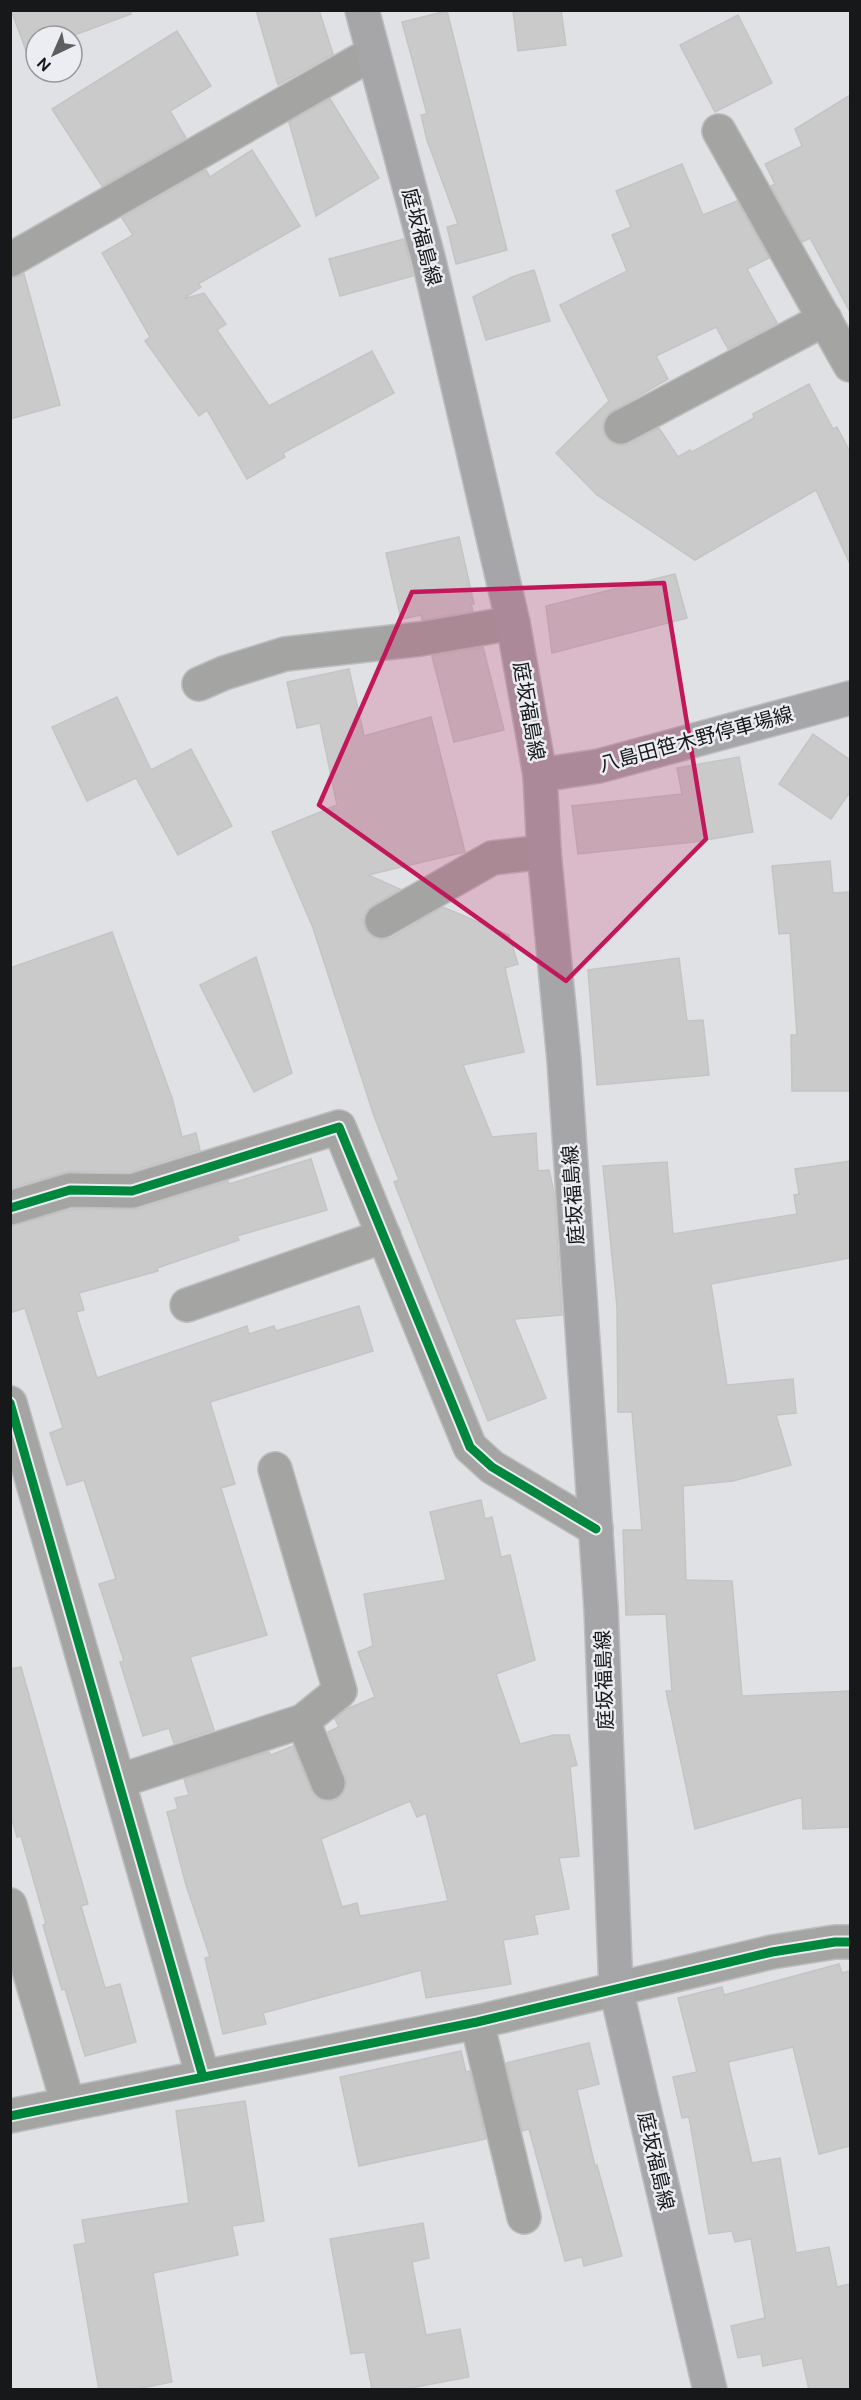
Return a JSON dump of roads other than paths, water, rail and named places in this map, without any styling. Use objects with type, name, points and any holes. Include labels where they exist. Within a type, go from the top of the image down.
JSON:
[{"type":"main road","name":"庭坂福島線","points":[[362,10],[429,261],[513,623],[540,775],[544,852],[564,1059],[601,1608],[616,1989],[710,2390]]},
{"type":"main road","name":"八島田笹木野停車場線","points":[[540,775],[599,766],[850,698]]},
{"type":"street","points":[[10,260],[373,53]]},
{"type":"street","points":[[720,131],[850,365]]},
{"type":"street","points":[[621,427],[825,319]]},
{"type":"street","points":[[199,684],[224,673],[285,654],[420,639],[513,623]]},
{"type":"street","points":[[382,921],[492,858],[544,852]]},
{"type":"street","points":[[10,1208],[70,1190],[132,1191],[339,1127],[470,1447],[492,1467],[596,1529]]},
{"type":"street","points":[[188,1305],[384,1236]]},
{"type":"street","points":[[10,1404],[203,2077]]},
{"type":"street","points":[[118,1781],[303,1721],[340,1691],[275,1469]]},
{"type":"street","points":[[303,1721],[328,1783]]},
{"type":"street","points":[[10,1905],[68,2104]]},
{"type":"street","points":[[10,2116],[477,2022],[772,1952],[835,1942],[850,1942]]},
{"type":"street","points":[[477,2022],[524,2217]]}]
